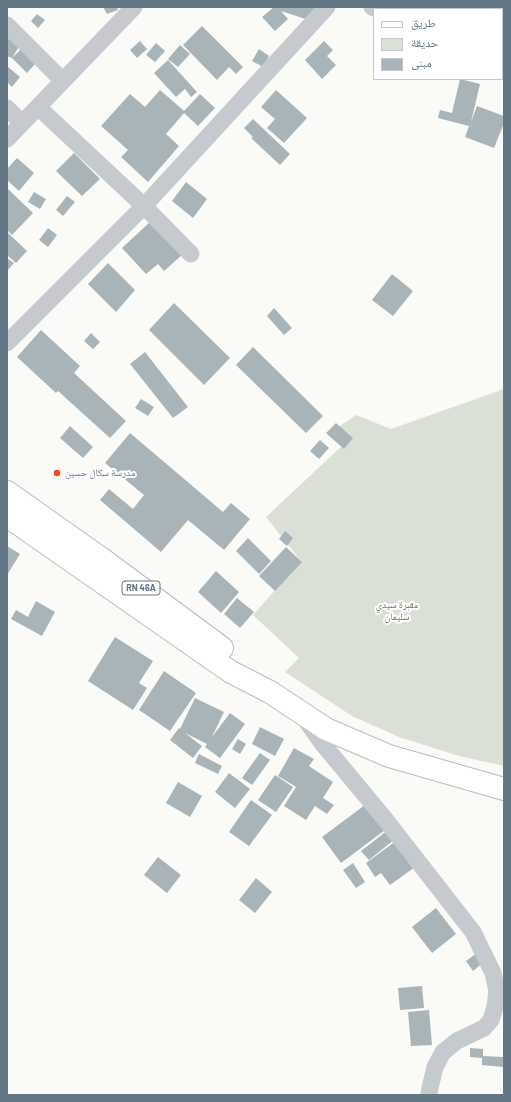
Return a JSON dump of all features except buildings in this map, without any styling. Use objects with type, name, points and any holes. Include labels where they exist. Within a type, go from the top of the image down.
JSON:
[{"type":"main road","name":"RN 46A","points":[[7,492],[109,564],[237,659],[270,692]]},
{"type":"main road","name":"RN 46A","points":[[7,516],[231,672],[270,692],[326,729],[389,756],[504,789]]},
{"type":"street","points":[[7,139],[134,7]]},
{"type":"street","points":[[7,343],[144,206],[327,7]]},
{"type":"street","points":[[7,25],[63,81]]},
{"type":"street","points":[[38,107],[144,206],[191,254]]},
{"type":"street","points":[[7,108],[22,123]]},
{"type":"street","points":[[300,712],[322,743],[385,819],[473,932],[493,973],[497,991],[496,1007],[490,1020],[484,1028],[457,1041],[443,1052],[435,1067],[429,1095]]},
{"type":"green space","name":"مقبرة سيدي سليمان","points":[[504,389],[504,766],[459,756],[399,737],[352,716],[285,672],[299,658],[253,615],[301,561],[266,517],[344,444],[331,432],[356,415],[391,429]]},
{"type":"place","name":"مدرسة سكال حسين","points":[[57,473]]}]
